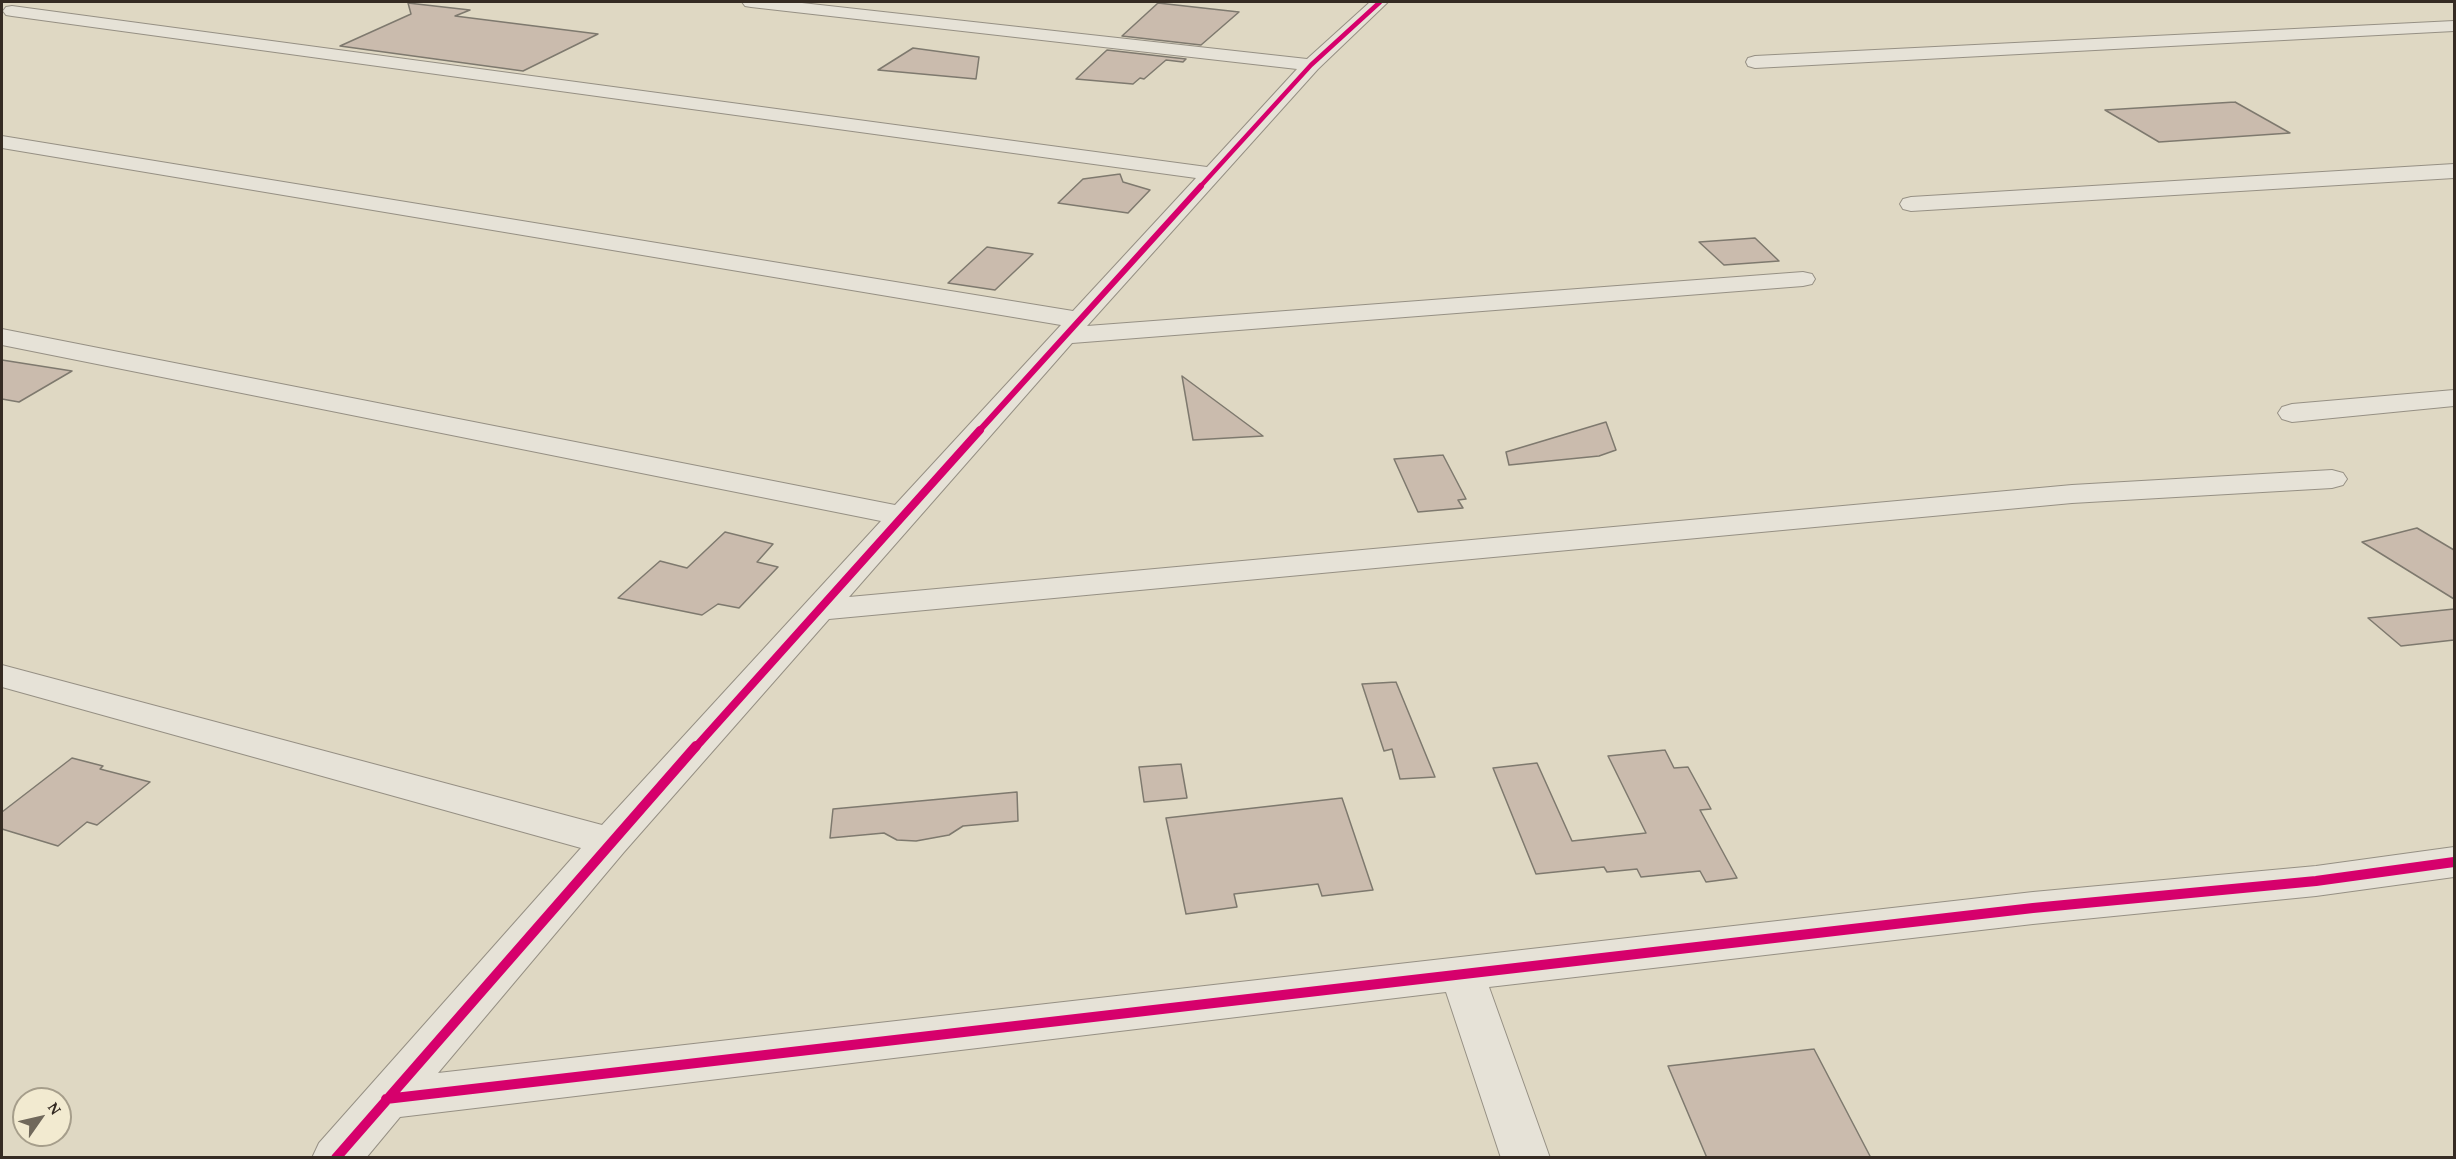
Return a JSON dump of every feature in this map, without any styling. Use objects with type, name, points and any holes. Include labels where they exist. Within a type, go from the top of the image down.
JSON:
[{"type":"street","points":[[7,13],[33,2]]},
{"type":"street","points":[[751,2],[1311,65]]},
{"type":"street","points":[[336,1158],[610,842],[1072,328],[1311,65],[1380,2]]},
{"type":"street","points":[[7,13],[1212,174]]},
{"type":"street","points":[[1755,62],[2454,26]]},
{"type":"street","points":[[2,142],[1072,328],[1803,279]]},
{"type":"street","points":[[1911,204],[2454,171]]},
{"type":"street","points":[[2,337],[904,516]]},
{"type":"street","points":[[2292,412],[2454,398]]},
{"type":"street","points":[[819,610],[2072,494],[2332,479]]},
{"type":"street","points":[[2,676],[610,842]]},
{"type":"street","points":[[386,1099],[2033,908],[2316,881],[2454,862]]},
{"type":"street","points":[[1462,973],[1526,1158]]},
{"type":"building","points":[[408,3],[470,10],[455,16],[598,34],[523,71],[340,46],[411,14]]},
{"type":"building","points":[[1158,3],[1239,12],[1201,45],[1122,36]]},
{"type":"building","points":[[913,48],[979,57],[976,79],[878,70]]},
{"type":"building","points":[[1107,50],[1186,59],[1183,62],[1166,60],[1144,79],[1140,78],[1133,84],[1076,79]]},
{"type":"building","points":[[2235,102],[2290,133],[2159,142],[2105,110]]},
{"type":"building","points":[[1120,174],[1123,182],[1150,190],[1128,213],[1058,203],[1083,179]]},
{"type":"building","points":[[1755,238],[1779,261],[1724,265],[1699,242]]},
{"type":"building","points":[[987,247],[1033,254],[995,290],[948,283]]},
{"type":"building","points":[[2,360],[72,371],[19,402],[2,399]]},
{"type":"building","points":[[1182,376],[1263,436],[1193,440]]},
{"type":"building","points":[[1606,422],[1616,450],[1599,456],[1509,465],[1506,452]]},
{"type":"building","points":[[1443,455],[1466,499],[1458,500],[1463,508],[1418,512],[1394,459]]},
{"type":"building","points":[[2417,528],[2454,550],[2454,599],[2362,542]]},
{"type":"building","points":[[725,532],[773,544],[757,562],[778,567],[739,608],[718,604],[702,615],[618,598],[660,561],[687,568]]},
{"type":"building","points":[[2454,609],[2454,640],[2401,646],[2368,618]]},
{"type":"building","points":[[1396,682],[1435,777],[1400,779],[1392,749],[1384,751],[1362,684]]},
{"type":"building","points":[[1665,750],[1674,768],[1688,767],[1711,809],[1700,810],[1737,878],[1706,882],[1700,871],[1641,877],[1637,869],[1607,872],[1604,867],[1536,874],[1493,768],[1537,763],[1572,841],[1646,833],[1608,756]]},
{"type":"building","points":[[72,758],[103,766],[100,769],[150,782],[97,825],[87,822],[58,846],[2,829],[2,812]]},
{"type":"building","points":[[1181,764],[1187,798],[1144,802],[1139,767]]},
{"type":"building","points":[[1017,792],[1018,821],[963,826],[949,835],[916,841],[897,840],[884,833],[830,838],[833,809]]},
{"type":"building","points":[[1342,798],[1373,890],[1322,896],[1318,884],[1234,894],[1237,907],[1186,914],[1166,818]]},
{"type":"building","points":[[1814,1049],[1871,1158],[1707,1158],[1668,1066]]},
{"type":"cycle path","points":[[336,1158],[610,842],[1079,320],[1311,65],[1380,2]]},
{"type":"cycle path","points":[[386,1099],[2033,908],[2316,881],[2454,862]]}]
